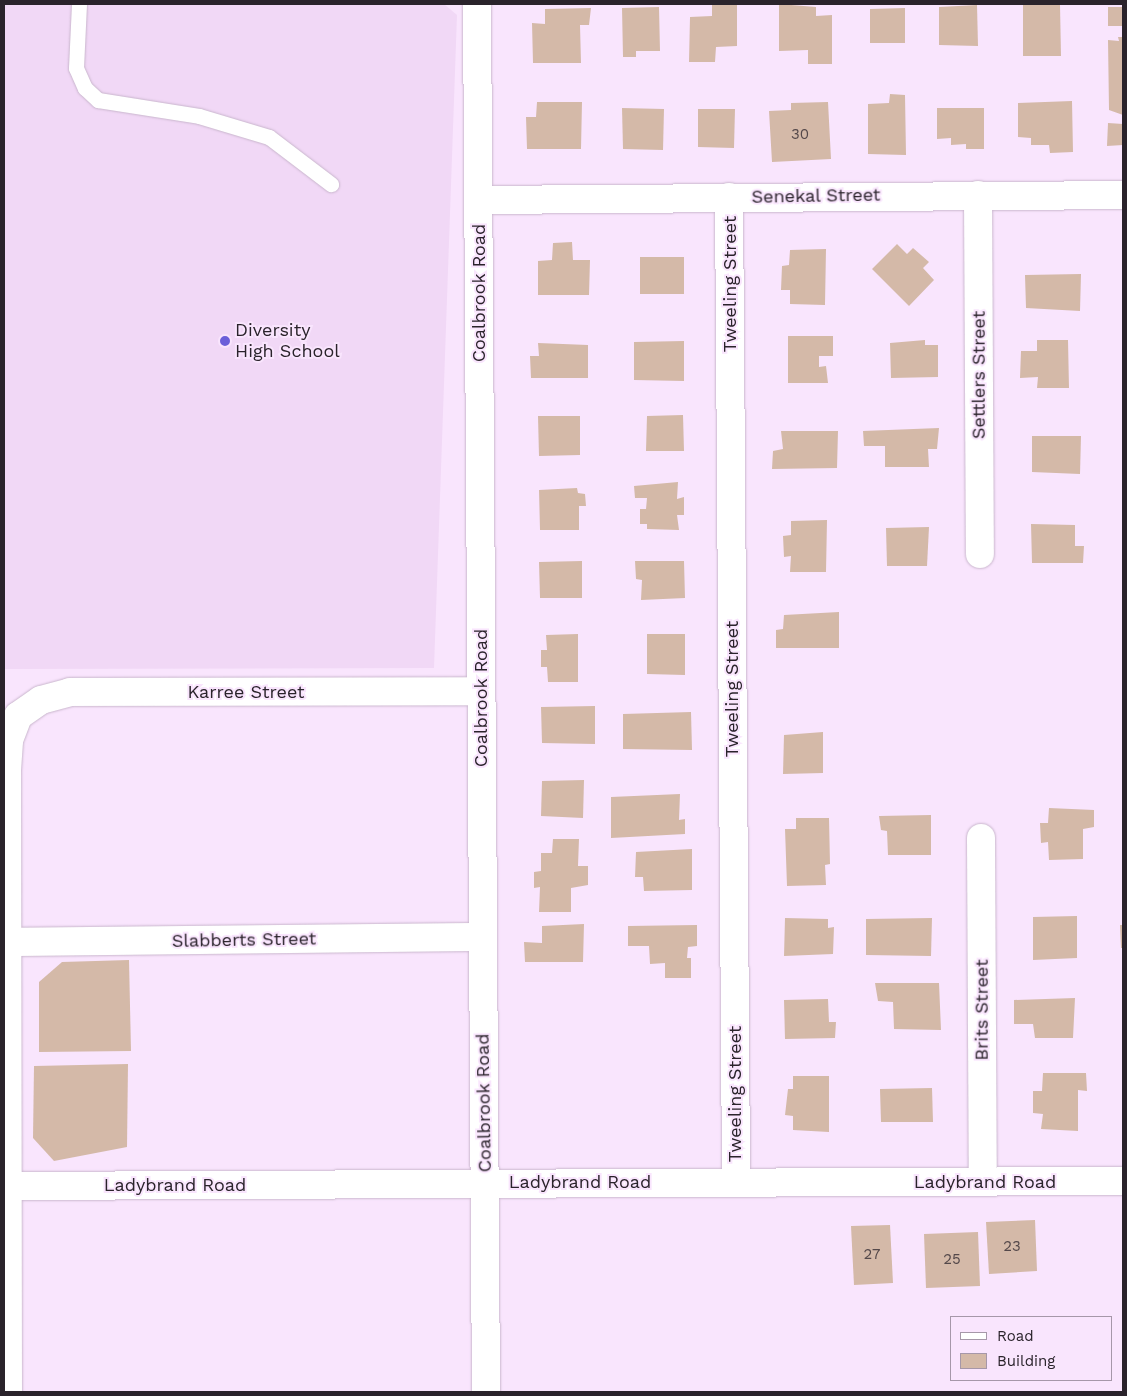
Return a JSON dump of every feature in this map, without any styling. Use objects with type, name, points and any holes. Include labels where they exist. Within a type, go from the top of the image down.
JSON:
[{"type":"street","name":"Coalbrook Road","points":[[477,4],[486,1392]]},
{"type":"street","name":"Settlers Street","points":[[978,195],[980,554]]},
{"type":"street","name":"Senekal Street","points":[[479,200],[1123,195]]},
{"type":"street","name":"Tweeling Street","points":[[729,197],[736,1181]]},
{"type":"street","name":"Karree Street","points":[[6,942],[7,770],[9,740],[18,716],[41,700],[70,692],[481,691]]},
{"type":"street","name":"Brits Street","points":[[981,838],[983,1182]]},
{"type":"street","name":"Slabberts Street","points":[[6,942],[482,937]]},
{"type":"street","points":[[6,942],[8,1392]]},
{"type":"street","name":"Ladybrand Road","points":[[7,1186],[736,1181],[1123,1181]]},
{"type":"lane","points":[[79,4],[76,68],[84,88],[98,100],[199,116],[270,137],[331,184]]},
{"type":"shaded area","name":"Diversity High School","points":[[4,4],[444,4],[457,15],[434,668],[4,669]]},
{"type":"building","points":[[712,4],[737,4],[737,46],[716,47],[715,62],[689,62],[690,17],[712,16]]},
{"type":"building","points":[[779,4],[816,7],[816,16],[832,15],[832,64],[808,64],[808,50],[779,51]]},
{"type":"building","points":[[1023,4],[1060,5],[1061,56],[1023,56]]},
{"type":"building","points":[[977,5],[978,46],[939,45],[939,7]]},
{"type":"building","points":[[659,7],[660,51],[636,51],[636,57],[623,57],[622,8]]},
{"type":"building","points":[[1108,7],[1123,7],[1123,26],[1108,26]]},
{"type":"building","points":[[591,8],[589,25],[580,25],[581,63],[533,63],[532,23],[545,24],[545,9]]},
{"type":"building","points":[[905,8],[905,43],[870,43],[870,9]]},
{"type":"building","points":[[1118,37],[1123,37],[1123,115],[1109,110],[1108,40],[1119,41]]},
{"type":"building","points":[[890,94],[905,95],[906,155],[868,154],[868,104],[889,103]]},
{"type":"building","points":[[1072,101],[1073,152],[1050,153],[1049,145],[1031,145],[1031,138],[1018,137],[1018,103]]},
{"type":"building","points":[[537,102],[582,102],[581,149],[527,149],[526,117],[536,117]]},
{"type":"building","points":[[828,102],[831,159],[772,162],[769,111],[791,110],[791,103]]},
{"type":"building","points":[[622,108],[664,109],[663,150],[623,149]]},
{"type":"building","points":[[937,108],[984,108],[984,149],[966,149],[966,144],[951,145],[951,138],[937,139]]},
{"type":"building","points":[[698,109],[735,109],[734,148],[698,147]]},
{"type":"building","points":[[1108,123],[1123,124],[1123,145],[1107,146]]},
{"type":"building","points":[[572,242],[573,260],[590,260],[589,295],[538,295],[538,261],[552,260],[553,243]]},
{"type":"building","points":[[897,244],[907,254],[913,248],[929,262],[923,268],[934,280],[909,306],[872,269]]},
{"type":"building","points":[[826,249],[825,305],[790,304],[790,290],[781,290],[782,266],[789,265],[790,250]]},
{"type":"building","points":[[640,257],[684,257],[684,294],[640,294]]},
{"type":"building","points":[[1081,274],[1080,311],[1026,308],[1025,275]]},
{"type":"building","points":[[788,336],[833,336],[833,356],[819,356],[819,367],[826,366],[828,383],[788,383]]},
{"type":"building","points":[[925,340],[925,345],[938,345],[938,377],[891,378],[890,343]]},
{"type":"building","points":[[1037,340],[1068,340],[1069,388],[1037,388],[1038,377],[1020,378],[1021,351],[1037,351]]},
{"type":"building","points":[[684,341],[684,381],[634,380],[634,342]]},
{"type":"building","points":[[538,343],[588,345],[588,378],[531,378],[530,356],[539,356]]},
{"type":"building","points":[[683,415],[684,451],[646,451],[647,416]]},
{"type":"building","points":[[538,416],[580,416],[580,455],[539,456]]},
{"type":"building","points":[[939,428],[937,449],[928,449],[929,467],[885,467],[885,446],[864,446],[863,431]]},
{"type":"building","points":[[781,431],[838,431],[837,468],[772,469],[773,451],[783,449]]},
{"type":"building","points":[[1032,436],[1081,436],[1080,474],[1032,472]]},
{"type":"building","points":[[678,482],[677,499],[684,497],[684,515],[677,515],[679,530],[647,529],[647,524],[640,524],[640,509],[646,509],[647,498],[635,498],[634,486]]},
{"type":"building","points":[[577,488],[578,493],[585,494],[586,506],[579,506],[579,530],[540,530],[539,490]]},
{"type":"building","points":[[827,520],[826,572],[790,572],[791,556],[784,557],[783,536],[791,535],[791,521]]},
{"type":"building","points":[[1031,524],[1075,525],[1075,546],[1084,546],[1083,563],[1032,563]]},
{"type":"building","points":[[929,527],[927,566],[887,566],[886,528]]},
{"type":"building","points":[[582,561],[582,598],[540,598],[539,562]]},
{"type":"building","points":[[635,561],[684,561],[685,598],[641,600],[642,580],[636,579]]},
{"type":"building","points":[[839,612],[839,648],[776,648],[776,630],[783,629],[784,615]]},
{"type":"building","points":[[578,634],[578,682],[548,682],[547,667],[541,667],[541,650],[547,650],[546,635]]},
{"type":"building","points":[[647,634],[685,634],[685,675],[647,674]]},
{"type":"building","points":[[595,706],[595,744],[542,743],[541,707]]},
{"type":"building","points":[[691,712],[692,750],[623,749],[623,714]]},
{"type":"building","points":[[823,732],[823,773],[783,774],[784,735]]},
{"type":"building","points":[[584,780],[583,818],[541,816],[542,781]]},
{"type":"building","points":[[680,794],[679,820],[685,819],[685,834],[611,838],[611,797]]},
{"type":"building","points":[[1049,808],[1094,810],[1094,827],[1083,829],[1083,859],[1049,860],[1048,842],[1041,843],[1040,823],[1048,823]]},
{"type":"building","points":[[931,815],[931,855],[888,855],[887,831],[881,830],[879,816]]},
{"type":"building","points":[[796,818],[829,818],[830,864],[825,865],[826,885],[787,886],[785,829],[796,829]]},
{"type":"building","points":[[553,839],[579,839],[578,866],[588,866],[588,885],[571,888],[571,912],[539,912],[540,887],[534,888],[534,872],[541,871],[541,853],[552,853]]},
{"type":"building","points":[[692,849],[692,890],[644,891],[643,877],[635,877],[636,852]]},
{"type":"building","points":[[1077,916],[1077,958],[1033,960],[1033,917]]},
{"type":"building","points":[[785,918],[828,919],[828,928],[834,927],[833,954],[784,956]]},
{"type":"building","points":[[932,918],[931,956],[866,955],[866,919]]},
{"type":"building","points":[[584,924],[583,962],[525,962],[524,942],[542,943],[542,926]]},
{"type":"building","points":[[697,925],[697,946],[688,947],[687,958],[691,958],[691,978],[665,978],[665,963],[650,964],[649,946],[628,946],[628,926]]},
{"type":"building","points":[[1120,925],[1123,925],[1123,948],[1121,948]]},
{"type":"building","points":[[129,960],[131,1051],[39,1052],[39,982],[62,962]]},
{"type":"building","points":[[875,983],[939,983],[941,1030],[894,1029],[893,1002],[878,1001]]},
{"type":"building","points":[[1075,998],[1073,1038],[1035,1038],[1033,1024],[1014,1024],[1014,1000]]},
{"type":"building","points":[[828,999],[829,1022],[836,1022],[835,1038],[785,1039],[784,1000]]},
{"type":"building","points":[[128,1064],[127,1147],[54,1161],[33,1138],[34,1066]]},
{"type":"building","points":[[1043,1073],[1086,1073],[1087,1091],[1078,1090],[1078,1131],[1041,1129],[1043,1114],[1033,1113],[1033,1091],[1042,1091]]},
{"type":"building","points":[[793,1076],[829,1076],[829,1132],[793,1130],[793,1116],[785,1115],[788,1089],[793,1089]]},
{"type":"building","points":[[932,1088],[933,1122],[881,1122],[880,1089]]},
{"type":"building","points":[[1035,1220],[1037,1271],[989,1274],[986,1222]]},
{"type":"building","points":[[890,1225],[893,1283],[854,1285],[851,1226]]},
{"type":"building","points":[[978,1232],[980,1286],[926,1288],[924,1234]]},
{"type":"place","name":"Diversity High School","points":[[225,341]]}]
